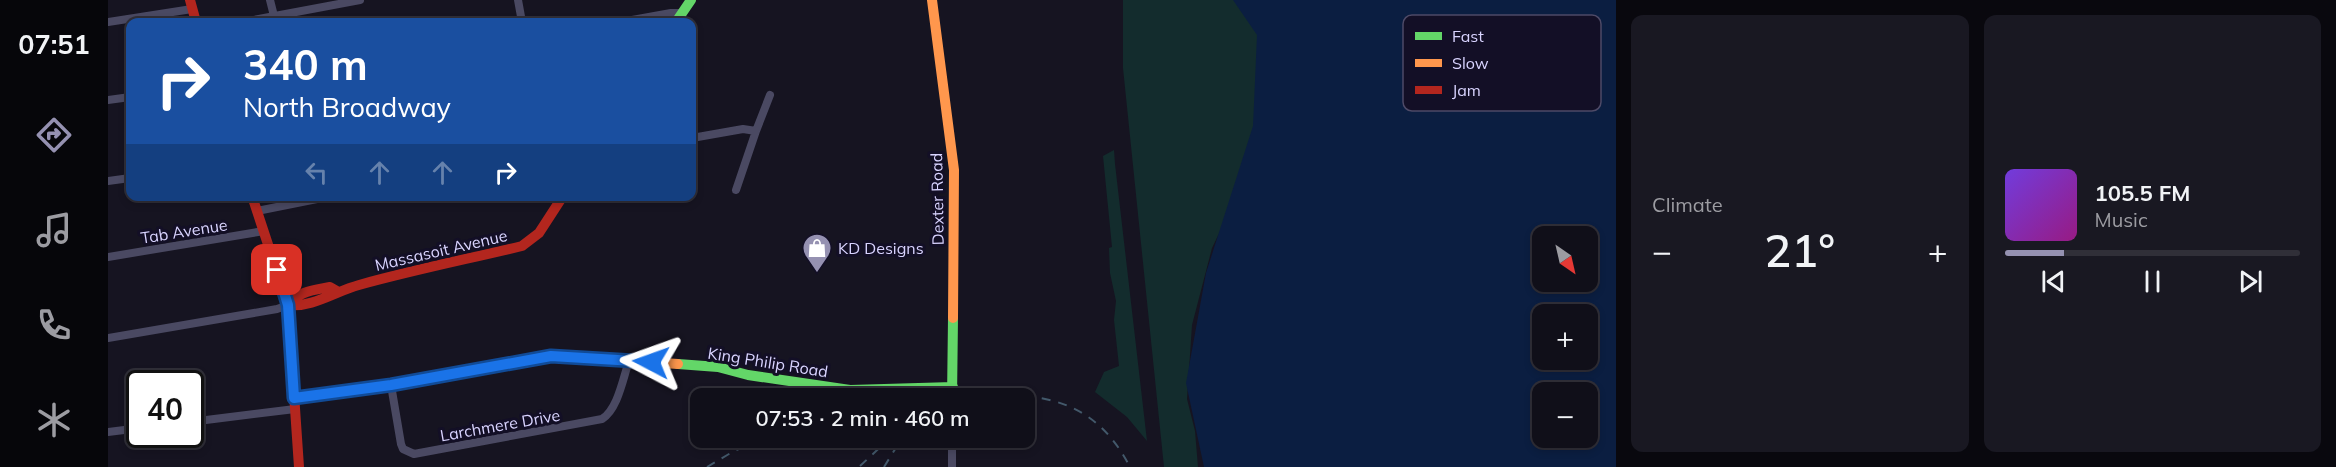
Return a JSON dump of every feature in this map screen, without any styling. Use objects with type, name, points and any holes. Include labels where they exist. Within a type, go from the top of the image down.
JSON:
[{"type":"street","points":[[270,0],[274,16]]},
{"type":"street","points":[[264,18],[360,0]]},
{"type":"street","points":[[518,0],[521,18]]},
{"type":"street","points":[[643,18],[670,13],[679,18],[691,0]]},
{"type":"street","name":"Dexter Road","points":[[932,0],[954,170],[952,387]]},
{"type":"street","points":[[128,18],[191,5]]},
{"type":"street","points":[[108,22],[126,18]]},
{"type":"street","points":[[736,190],[770,94]]},
{"type":"street","points":[[108,100],[126,98]]},
{"type":"street","points":[[696,137],[743,129],[756,131]]},
{"type":"street","points":[[108,181],[126,179]]},
{"type":"street","points":[[254,201],[288,305],[300,467]]},
{"type":"street","points":[[257,211],[307,201]]},
{"type":"street","name":"Massasoit Avenue","points":[[288,305],[297,306],[329,297],[337,291],[522,246],[539,233],[560,201]]},
{"type":"street","name":"Tab Avenue","points":[[108,257],[264,231]]},
{"type":"street","points":[[108,338],[277,309],[288,305]]},
{"type":"street","name":"King Philip Road","points":[[295,404],[551,356],[723,368],[748,375],[850,390],[952,387]]},
{"type":"street","name":"Larchmere Drive","points":[[391,385],[401,444],[404,449],[414,454],[602,419],[607,416],[612,407],[629,361]]},
{"type":"street","points":[[204,420],[295,404]]},
{"type":"street","points":[[108,432],[126,430]]},
{"type":"street","points":[[952,448],[952,467]]},
{"type":"green space","points":[[1123,0],[1276,0],[1282,67],[1228,215],[1212,248],[1192,325],[1187,399],[1195,431],[1198,467],[1164,467],[1123,68]]},
{"type":"green space","points":[[1114,150],[1147,441],[1127,417],[1095,392],[1104,372],[1119,366],[1114,320],[1116,301],[1110,273],[1109,248],[1112,247],[1103,156]]},
{"type":"water","points":[[1233,0],[1616,0],[1616,467],[1204,467],[1186,383],[1206,273],[1253,126],[1257,35]]},
{"type":"railway","points":[[1035,397],[1066,405],[1090,418],[1111,438],[1130,467]]},
{"type":"railway","points":[[707,467],[741,448]]},
{"type":"railway","points":[[860,466],[879,448]]},
{"type":"railway","points":[[884,467],[896,448]]},
{"type":"traffic: fast","points":[[679,18],[691,0]]},
{"type":"traffic: fast","points":[[952,388],[953,318]]},
{"type":"traffic: fast","points":[[678,364],[718,367],[748,375],[850,390],[953,387]]},
{"type":"traffic: slow","points":[[932,0],[954,170],[953,318]]},
{"type":"traffic: slow","points":[[294,398],[391,385],[556,356],[678,364]]},
{"type":"traffic: jam","points":[[190,0],[195,18]]},
{"type":"traffic: jam","points":[[254,201],[288,305],[299,467]]},
{"type":"traffic: jam","points":[[337,291],[330,287],[307,292],[292,300],[288,305],[306,304],[379,280],[522,246],[539,233],[560,201]]},
{"type":"place","name":"KD Designs","points":[[817,274]]},
{"type":"route","points":[[277,270],[288,305],[291,325],[294,398],[391,385],[551,356],[651,362]]}]
